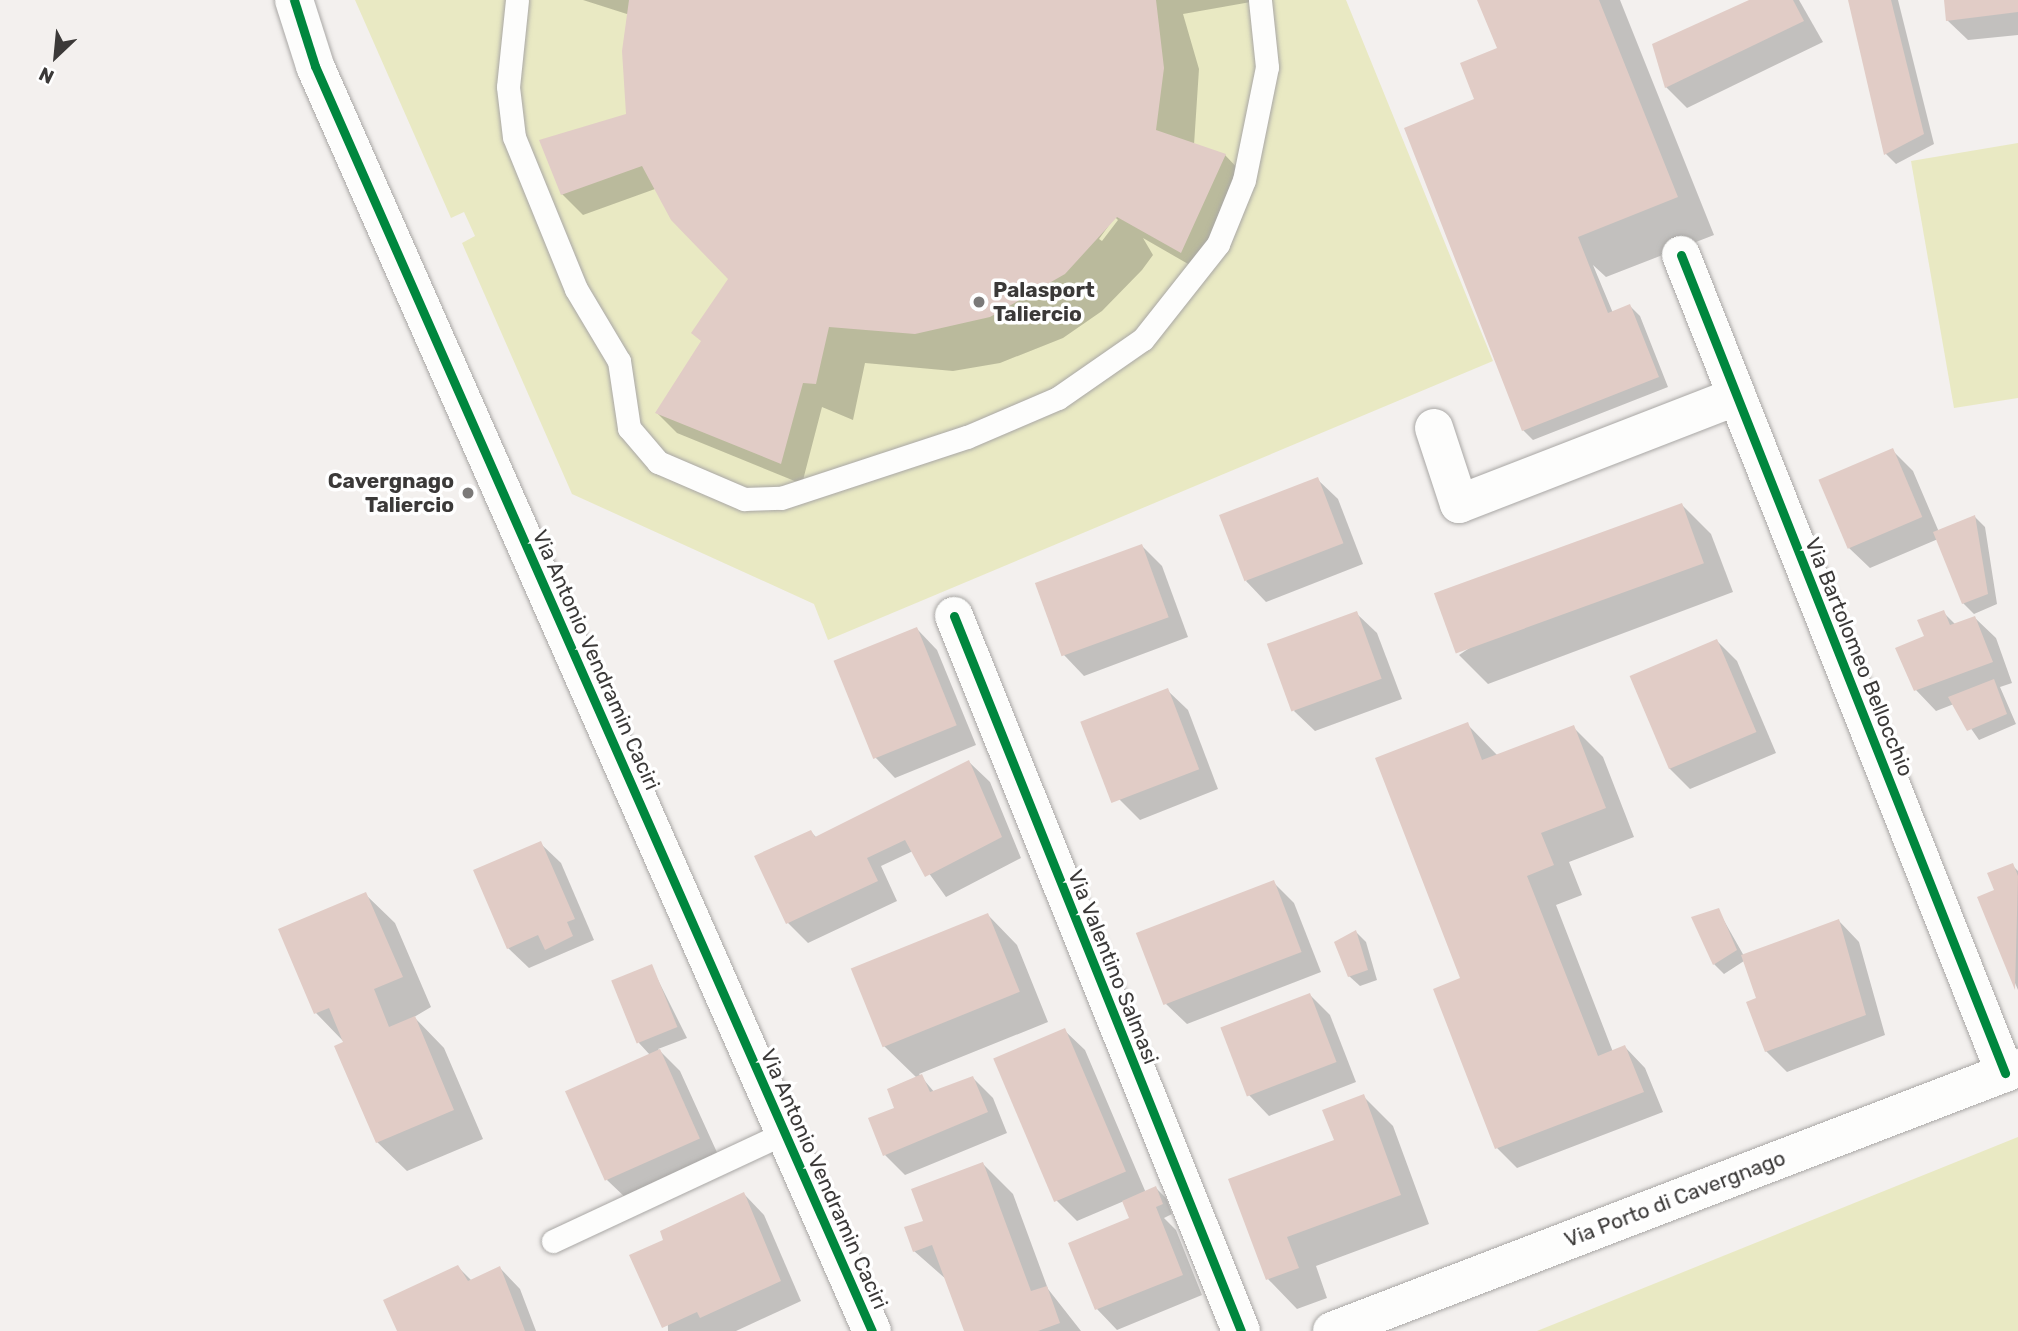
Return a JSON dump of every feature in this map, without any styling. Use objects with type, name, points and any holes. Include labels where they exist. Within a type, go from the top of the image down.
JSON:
[{"type":"street","name":"Via Antonio Vendramin Caciri","points":[[294,0],[314,66],[872,1331]]},
{"type":"street","name":"Via Bartolomeo Bellocchio","points":[[1681,255],[2011,1070]]},
{"type":"street","points":[[1434,428],[1459,504],[1737,396]]},
{"type":"street","name":"Via Valentino Salmasi","points":[[954,616],[1241,1331]]},
{"type":"street","name":"Via Porto di Cavergnago","points":[[1332,1331],[2011,1070]]},
{"type":"lane","points":[[517,0],[508,88],[514,137],[576,289],[619,361],[629,428],[658,462],[744,499],[781,498],[967,437],[1058,398],[1143,339],[1219,244],[1244,180],[1267,67],[1260,0]]},
{"type":"lane","points":[[553,1241],[785,1133]]},
{"type":"green space","name":"Palasport Taliercio","points":[[355,0],[1346,0],[1493,361],[828,640],[814,604],[572,494],[462,243],[475,236],[464,212],[451,218]]},
{"type":"green space","points":[[2018,143],[2018,398],[1954,408],[1911,161]]},
{"type":"green space","points":[[2018,1137],[2018,1331],[1537,1331]]},
{"type":"building","name":"Palasport Taliercio","points":[[629,0],[1156,0],[1164,68],[1156,130],[1226,154],[1181,253],[1117,217],[1065,274],[990,317],[915,334],[829,327],[816,384],[803,383],[781,464],[655,413],[701,341],[691,333],[728,279],[671,220],[642,166],[561,195],[539,140],[626,114],[622,51]]},
{"type":"building","points":[[1477,0],[1599,0],[1678,197],[1578,237],[1608,313],[1630,304],[1659,377],[1522,431],[1404,128],[1474,99],[1460,63],[1497,48]]},
{"type":"building","points":[[1749,0],[1793,0],[1804,21],[1665,88],[1652,44]]},
{"type":"building","points":[[1848,0],[1891,0],[1924,134],[1884,155]]},
{"type":"building","points":[[1944,0],[2018,0],[2018,12],[1946,21]]},
{"type":"building","points":[[1893,448],[1922,517],[1848,549],[1818,480]]},
{"type":"building","points":[[1318,477],[1343,543],[1244,581],[1219,515]]},
{"type":"building","points":[[1682,503],[1704,563],[1456,653],[1434,593]]},
{"type":"building","points":[[1975,515],[1988,594],[1962,604],[1933,532]]},
{"type":"building","points":[[1142,544],[1169,617],[1062,656],[1035,583]]},
{"type":"building","points":[[1944,610],[1950,625],[1975,616],[1993,662],[1914,691],[1895,648],[1924,636],[1917,620]]},
{"type":"building","points":[[1357,611],[1382,679],[1291,711],[1267,644]]},
{"type":"building","points":[[917,627],[957,725],[873,759],[834,661]]},
{"type":"building","points":[[1717,639],[1756,732],[1669,769],[1630,676]]},
{"type":"building","points":[[1994,679],[2007,714],[1967,731],[1948,697]]},
{"type":"building","points":[[1168,688],[1199,769],[1111,803],[1080,722]]},
{"type":"building","points":[[1468,722],[1482,760],[1574,725],[1606,808],[1541,833],[1554,865],[1527,876],[1598,1056],[1625,1045],[1644,1092],[1495,1149],[1433,989],[1460,978],[1375,758]]},
{"type":"building","points":[[969,760],[1002,837],[925,877],[905,840],[867,858],[878,881],[786,924],[754,856],[811,830],[815,837]]},
{"type":"building","points":[[541,841],[575,919],[567,922],[573,936],[545,950],[538,935],[507,949],[473,870]]},
{"type":"building","points":[[2013,863],[2018,876],[2015,990],[1977,897],[1994,890],[1987,873]]},
{"type":"building","points":[[1274,880],[1302,952],[1163,1005],[1136,933]]},
{"type":"building","points":[[366,892],[403,977],[374,989],[389,1027],[415,1016],[454,1110],[376,1143],[334,1046],[343,1042],[329,1008],[314,1014],[278,929]]},
{"type":"building","points":[[1719,908],[1737,950],[1713,965],[1691,917]]},
{"type":"building","points":[[988,913],[1020,992],[883,1047],[851,968]]},
{"type":"building","points":[[1839,919],[1866,1015],[1765,1052],[1746,1002],[1756,998],[1741,955]]},
{"type":"building","points":[[1356,930],[1368,970],[1348,977],[1334,942]]},
{"type":"building","points":[[652,964],[677,1027],[637,1044],[611,980]]},
{"type":"building","points":[[1310,993],[1337,1062],[1247,1096],[1220,1027]]},
{"type":"building","points":[[1065,1028],[1126,1172],[1054,1202],[993,1058]]},
{"type":"building","points":[[660,1049],[700,1139],[605,1181],[565,1091]]},
{"type":"building","points":[[922,1074],[930,1092],[973,1076],[988,1112],[883,1156],[868,1118],[894,1108],[887,1089]]},
{"type":"building","points":[[1364,1094],[1401,1195],[1287,1237],[1299,1268],[1266,1280],[1228,1179],[1334,1140],[1322,1110]]},
{"type":"building","points":[[983,1162],[1031,1291],[1047,1286],[1060,1323],[1038,1331],[964,1331],[932,1245],[913,1252],[904,1227],[923,1221],[911,1189]]},
{"type":"building","points":[[1156,1186],[1163,1204],[1156,1207],[1183,1275],[1095,1310],[1068,1243],[1129,1218],[1122,1201]]},
{"type":"building","points":[[744,1192],[781,1281],[700,1318],[697,1312],[662,1328],[629,1255],[663,1240],[660,1231]]},
{"type":"building","points":[[458,1265],[468,1281],[500,1266],[525,1331],[397,1331],[383,1300]]},
{"type":"cycle path","points":[[294,0],[315,66],[872,1331]]},
{"type":"cycle path","points":[[1681,255],[2005,1073]]},
{"type":"cycle path","points":[[954,616],[1241,1331]]},
{"type":"place","name":"Palasport Taliercio","points":[[979,302]]},
{"type":"place","name":"Cavergnago Taliercio","points":[[468,493]]}]
